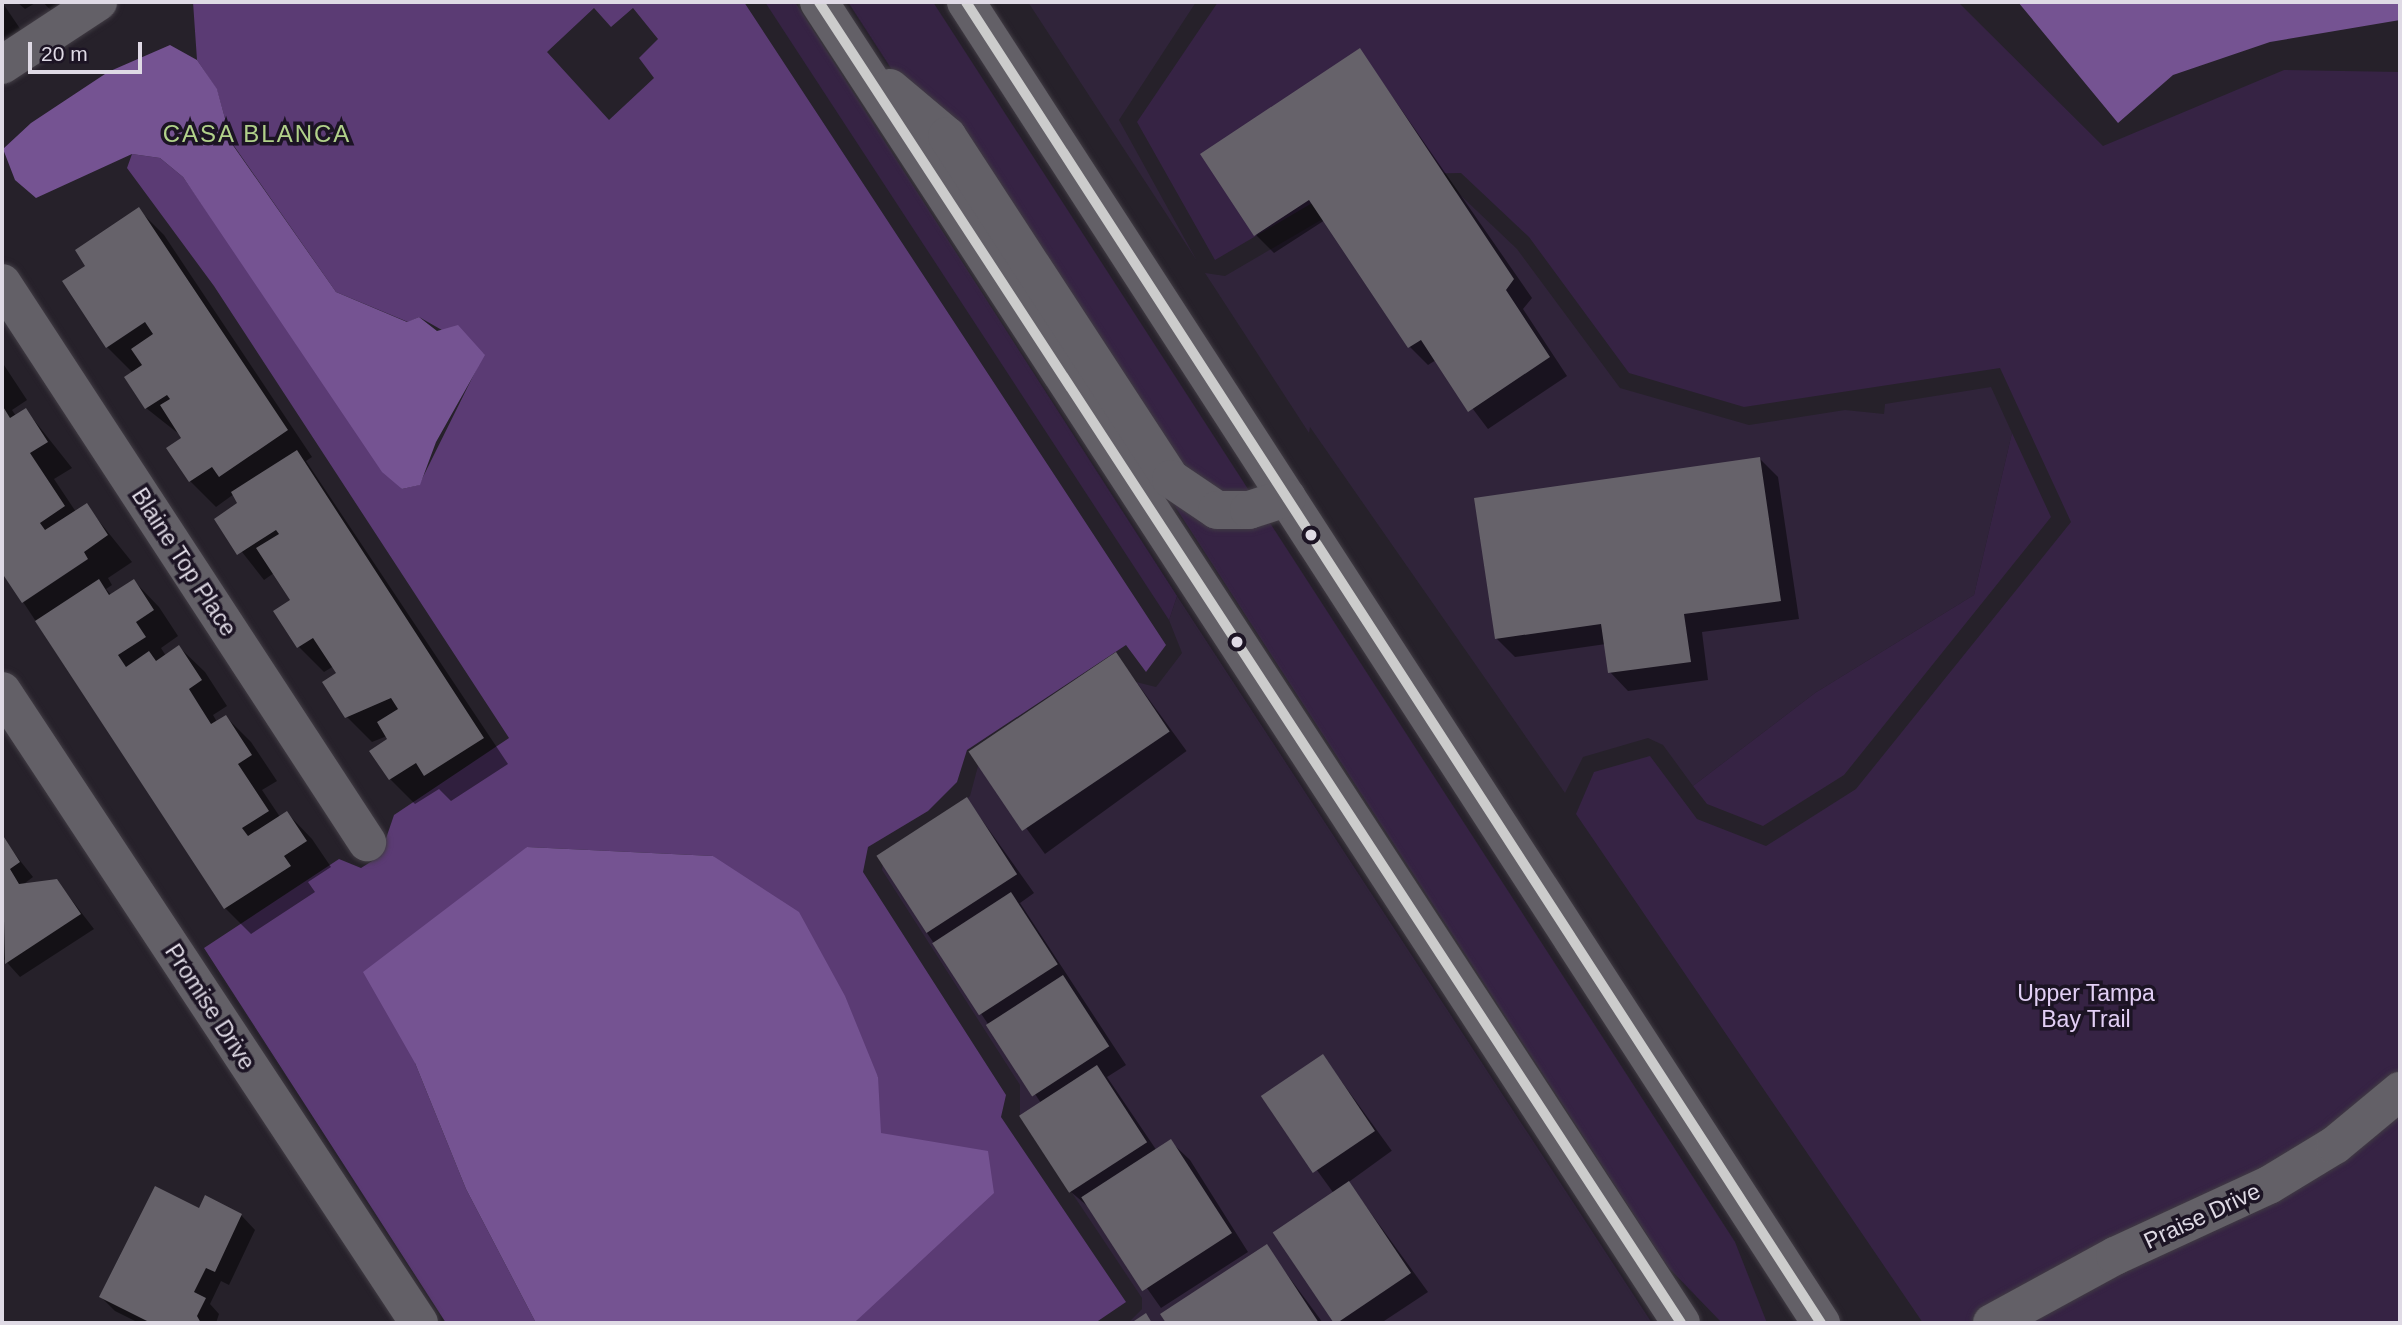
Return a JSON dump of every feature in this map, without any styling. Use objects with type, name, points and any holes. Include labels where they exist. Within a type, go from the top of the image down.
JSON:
[{"type":"main road","points":[[2,65],[98,2]]},
{"type":"main road","points":[[819,2],[1681,1323]]},
{"type":"main road","points":[[967,2],[1821,1323]]},
{"type":"main road","points":[[859,62],[947,136],[1171,479],[1217,510],[1249,510],[1287,498]]},
{"type":"main road","name":"Blaine Top Place","points":[[2,283],[367,842]]},
{"type":"main road","name":"Promise Drive","points":[[2,691],[419,1323]]},
{"type":"main road","name":"Praise Drive","points":[[1992,1323],[2115,1256],[2269,1185],[2335,1145],[2400,1091]]},
{"type":"shaded area","points":[[193,2],[744,2],[1166,645],[1146,672],[1126,645],[967,750],[957,782],[928,811],[868,847],[863,872],[1006,1095],[1001,1117],[1126,1302],[1095,1323],[854,1323],[876,1299],[878,1077],[713,856],[527,847],[415,1063],[466,1189],[536,1323],[446,1323],[204,948],[339,859],[361,868],[380,856],[394,815],[509,738],[214,286],[127,168],[132,154],[160,158],[183,177],[402,489],[419,485],[484,354],[419,317],[408,322],[336,292],[232,143],[217,90],[197,60]],"holes":[[[594,8],[611,27],[633,8],[658,39],[639,58],[654,78],[609,120],[547,52]]]},
{"type":"shaded area","points":[[1028,2],[1196,2],[1119,120],[1197,261]]},
{"type":"shaded area","points":[[2018,2],[2400,2],[2400,20],[2270,42],[2173,75],[2118,123]]},
{"type":"shaded area","points":[[170,45],[197,60],[217,89],[232,144],[336,292],[407,322],[419,317],[437,331],[458,325],[485,355],[436,442],[420,485],[402,489],[382,472],[183,177],[160,158],[132,154],[36,198],[15,180],[3,149],[31,123],[108,72]]},
{"type":"shaded area","points":[[1456,191],[1517,249],[1620,388],[1749,425],[1845,410],[1884,414],[1885,404],[1991,387],[2012,433],[1974,595],[1815,693],[1693,786],[1663,745],[1648,738],[1583,757],[1565,793],[1310,427],[1309,433],[1205,273],[1225,276],[1367,193]]},
{"type":"shaded area","points":[[1177,596],[1652,1323],[1128,1323],[1142,1309],[1142,1298],[1020,1115],[1020,1085],[882,870],[883,861],[939,827],[970,796],[978,766],[1132,681],[1156,687],[1182,653],[1169,620]]},
{"type":"shaded area","points":[[527,847],[713,856],[799,912],[845,996],[878,1077],[881,1133],[988,1151],[994,1193],[854,1323],[536,1323],[466,1189],[415,1063],[363,972]]},
{"type":"green space","points":[[765,2],[795,2],[1177,596],[1169,620]]},
{"type":"green space","points":[[848,2],[933,2],[1735,1242],[1767,1323],[1722,1323],[1668,1267]]},
{"type":"green space","name":"Upper Tampa Bay Trail","points":[[1218,2],[1958,2],[2103,146],[2284,70],[2400,72],[2400,1323],[1923,1323],[1576,814],[1594,772],[1650,756],[1697,819],[1766,846],[1856,789],[2071,522],[2000,368],[1744,407],[1629,373],[1529,237],[1461,173],[1360,175],[1215,260],[1137,122]]},
{"type":"green space","points":[[2012,433],[2051,517],[1844,775],[1763,826],[1707,804],[1693,786],[1815,693],[1974,595]]},
{"type":"building","points":[[1360,48],[1514,279],[1506,290],[1550,357],[1468,412],[1421,340],[1408,348],[1309,200],[1254,236],[1200,154]]},
{"type":"building","points":[[139,207],[288,430],[219,477],[212,467],[189,482],[166,448],[181,438],[160,405],[170,399],[167,395],[145,409],[124,377],[142,365],[131,349],[153,334],[145,322],[106,348],[62,281],[85,266],[75,250]]},
{"type":"building","points":[[2,405],[10,418],[26,408],[48,442],[30,453],[65,506],[40,523],[45,530],[87,503],[108,535],[84,552],[88,559],[22,603],[2,573]]},
{"type":"building","points":[[297,450],[484,738],[424,776],[416,763],[389,780],[369,751],[387,739],[377,722],[398,709],[391,698],[345,718],[322,682],[336,673],[313,638],[297,648],[273,611],[290,600],[256,548],[279,534],[276,530],[237,555],[214,519],[237,503],[231,492]]},
{"type":"building","points":[[1760,457],[1781,601],[1684,614],[1691,662],[1608,673],[1601,624],[1495,639],[1474,498]]},
{"type":"building","points":[[99,579],[109,595],[134,579],[154,610],[136,622],[146,637],[118,655],[126,667],[149,651],[156,661],[179,645],[202,680],[189,689],[211,724],[226,715],[252,755],[238,764],[269,811],[242,828],[248,836],[287,811],[307,841],[284,856],[291,866],[224,909],[35,621]]},
{"type":"building","points":[[1116,652],[1170,732],[1022,831],[968,752]]},
{"type":"building","points":[[967,797],[1017,874],[927,933],[876,856]]},
{"type":"building","points":[[2,834],[20,862],[10,869],[19,884],[57,879],[81,914],[5,964]]},
{"type":"building","points":[[1011,892],[1058,964],[979,1015],[932,943]]},
{"type":"building","points":[[1063,975],[1109,1046],[1032,1096],[986,1025]]},
{"type":"building","points":[[1323,1054],[1375,1131],[1313,1173],[1261,1096]]},
{"type":"building","points":[[1097,1065],[1147,1142],[1069,1193],[1019,1116]]},
{"type":"building","points":[[1171,1139],[1232,1233],[1142,1291],[1081,1197]]},
{"type":"building","points":[[1349,1181],[1411,1273],[1334,1323],[1273,1232]]},
{"type":"building","points":[[155,1186],[199,1208],[205,1195],[242,1214],[215,1272],[206,1268],[194,1292],[206,1298],[197,1316],[201,1323],[151,1323],[99,1297]]},
{"type":"building","points":[[1267,1244],[1319,1323],[1166,1323],[1160,1314]]},
{"type":"building","points":[[1146,1313],[1152,1323],[1131,1323]]},
{"type":"transit line","points":[[819,2],[1681,1323]]},
{"type":"transit line","points":[[966,2],[1821,1323]]},
{"type":"district","name":"CASA BLANCA","points":[[257,134]]}]
